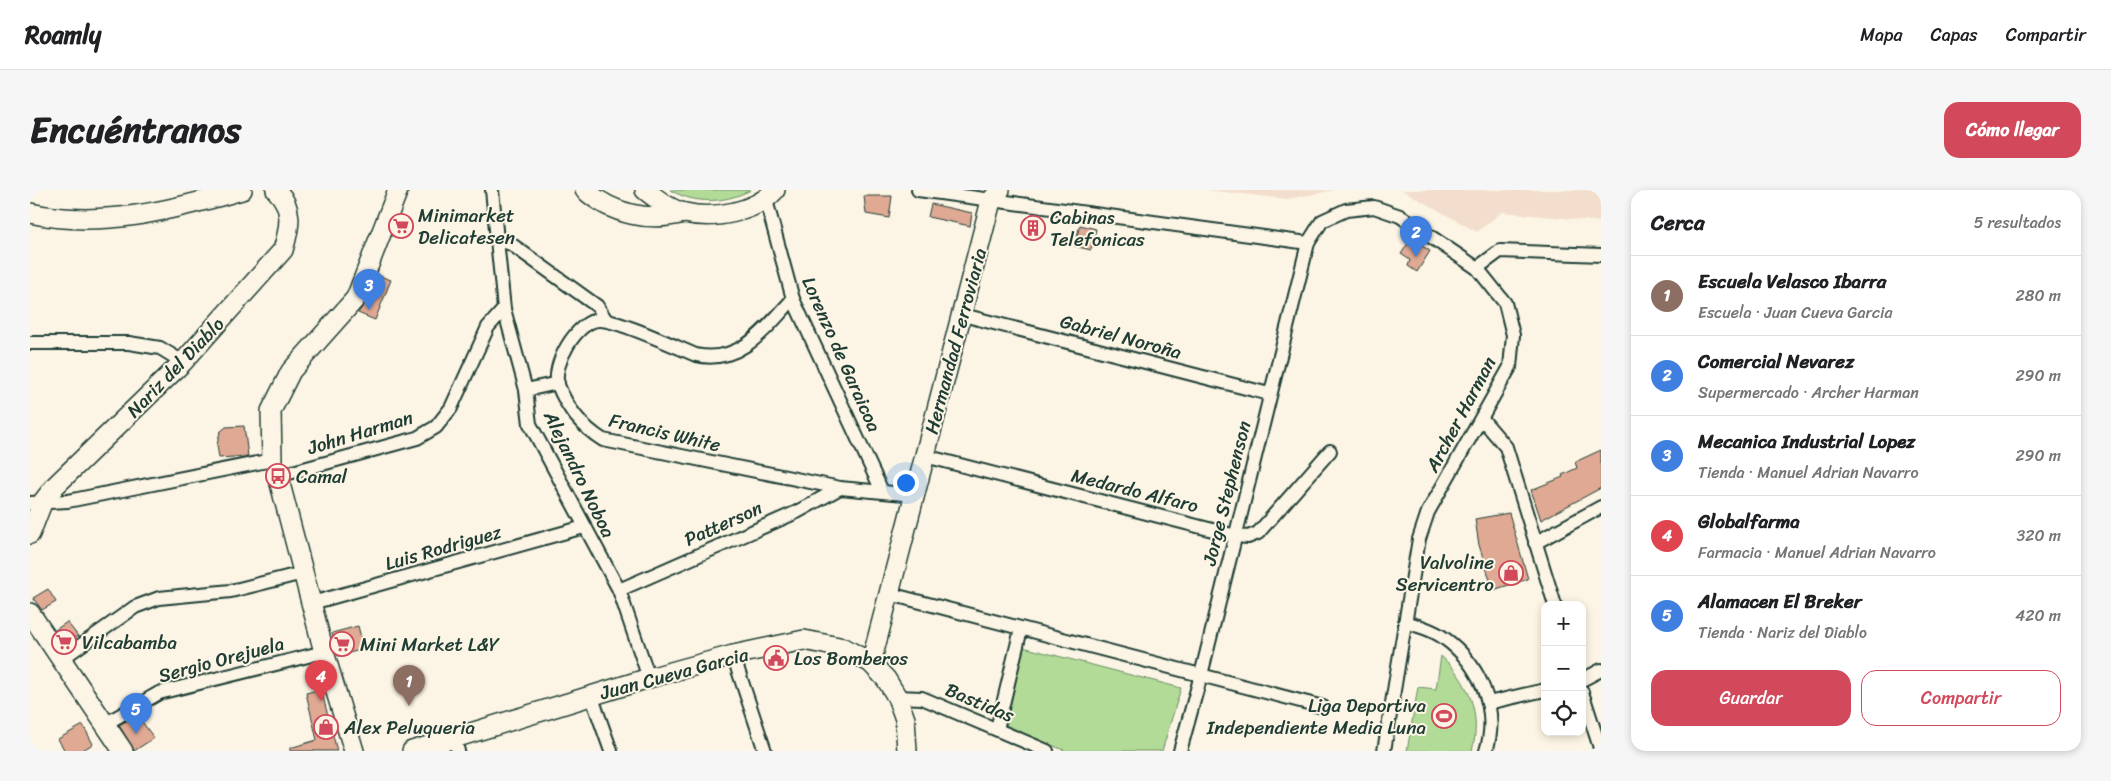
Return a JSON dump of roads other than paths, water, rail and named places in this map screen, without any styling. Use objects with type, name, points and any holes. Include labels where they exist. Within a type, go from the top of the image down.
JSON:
[{"type":"street","points":[[30,213],[83,220],[184,207],[242,190]]},
{"type":"street","name":"Nariz del Diablo","points":[[30,534],[36,503],[183,362],[283,250],[289,229],[289,210],[283,198],[276,190]]},
{"type":"street","points":[[354,751],[324,652],[275,468],[271,411],[291,371],[356,298],[398,190]]},
{"type":"street","name":"Alejandro Noboa","points":[[492,190],[504,309],[526,390],[530,424],[619,590],[649,678]]},
{"type":"street","points":[[585,190],[610,207],[634,216],[653,219],[684,213],[728,214],[770,195]]},
{"type":"street","points":[[610,207],[632,199],[636,190]]},
{"type":"street","points":[[645,190],[662,203],[684,213]]},
{"type":"street","points":[[918,190],[996,196],[1308,243]]},
{"type":"street","name":"Lorenzo de Garaicoa","points":[[770,195],[793,299],[882,491]]},
{"type":"street","name":"Hermandad Ferroviaria","points":[[871,663],[914,495],[996,196]]},
{"type":"street","name":"Archer Harman","points":[[1308,243],[1322,221],[1346,210],[1374,207],[1400,216],[1477,268],[1505,303],[1513,335],[1510,367],[1428,512],[1419,539],[1384,751]]},
{"type":"street","points":[[497,239],[511,244],[597,306],[606,320]]},
{"type":"street","name":"Jorge Stephenson","points":[[1180,751],[1201,675],[1269,394],[1308,243]]},
{"type":"street","points":[[1477,268],[1500,251],[1601,255]]},
{"type":"street","points":[[526,390],[558,383],[558,375],[564,354],[578,330],[589,322],[606,320],[696,355],[708,358],[721,357],[734,354],[746,346],[793,299]]},
{"type":"street","name":"John Harman","points":[[36,503],[68,502],[275,468],[417,438],[436,427],[451,408],[488,327],[504,309]]},
{"type":"street","name":"Gabriel Noroña","points":[[963,314],[1269,394]]},
{"type":"street","points":[[30,343],[129,343],[160,348],[183,362]]},
{"type":"street","name":"Francis White","points":[[558,383],[574,415],[586,430],[603,440],[840,488],[914,495]]},
{"type":"street","points":[[1482,419],[1506,447],[1554,601]]},
{"type":"street","name":"Medardo Alfaro","points":[[925,456],[1236,536],[1248,537],[1258,533],[1330,451]]},
{"type":"street","name":"Patterson","points":[[619,590],[797,512],[840,488]]},
{"type":"street","points":[[1536,543],[1601,507]]},
{"type":"street","name":"Luis Rodriguez","points":[[312,604],[584,527]]},
{"type":"street","points":[[60,660],[135,607],[159,598],[230,591],[303,573]]},
{"type":"street","points":[[890,594],[1323,707]]},
{"type":"street","points":[[30,614],[123,751]]},
{"type":"street","points":[[1405,622],[1425,628],[1443,637],[1459,650],[1472,666],[1482,684],[1488,703],[1490,725],[1486,751]]},
{"type":"street","points":[[997,729],[1021,629]]},
{"type":"street","name":"Juan Cueva Garcia","points":[[412,751],[456,744],[591,695],[649,678],[733,655],[804,640],[844,648],[871,663],[886,679],[897,697],[905,719],[907,751]]},
{"type":"street","name":"Sergio Orejuela","points":[[105,724],[159,693],[324,652]]},
{"type":"street","points":[[733,655],[762,750]]},
{"type":"street","points":[[1586,678],[1601,670]]},
{"type":"street","points":[[1488,703],[1541,691]]},
{"type":"street","points":[[591,695],[611,751]]},
{"type":"street","name":"Bastidas","points":[[897,697],[922,698],[1047,751]]},
{"type":"street","points":[[1586,704],[1601,751]]},
{"type":"place","name":"Minimarket Delicatesen","points":[[401,226]]},
{"type":"place","name":"Cabinas Telefonicas","points":[[1033,228]]},
{"type":"place","name":"Comercial Nevarez","points":[[1416,257]]},
{"type":"place","name":"Mecanica Industrial Lopez","points":[[369,310]]},
{"type":"place","name":"Camal","points":[[278,476]]},
{"type":"place","name":"Valvoline Servicentro","points":[[1511,573]]},
{"type":"place","name":"Vilcabamba","points":[[64,642]]},
{"type":"place","name":"Mini Market L&Y","points":[[342,644]]},
{"type":"place","name":"Los Bomberos","points":[[776,658]]},
{"type":"place","name":"Globalfarma","points":[[321,701]]},
{"type":"place","name":"Escuela Velasco Ibarra","points":[[409,706]]},
{"type":"place","name":"Liga Deportiva Independiente Media Luna","points":[[1444,716]]},
{"type":"place","name":"Alex Peluqueria","points":[[326,727]]},
{"type":"place","name":"Alamacen El Breker","points":[[136,734]]}]
